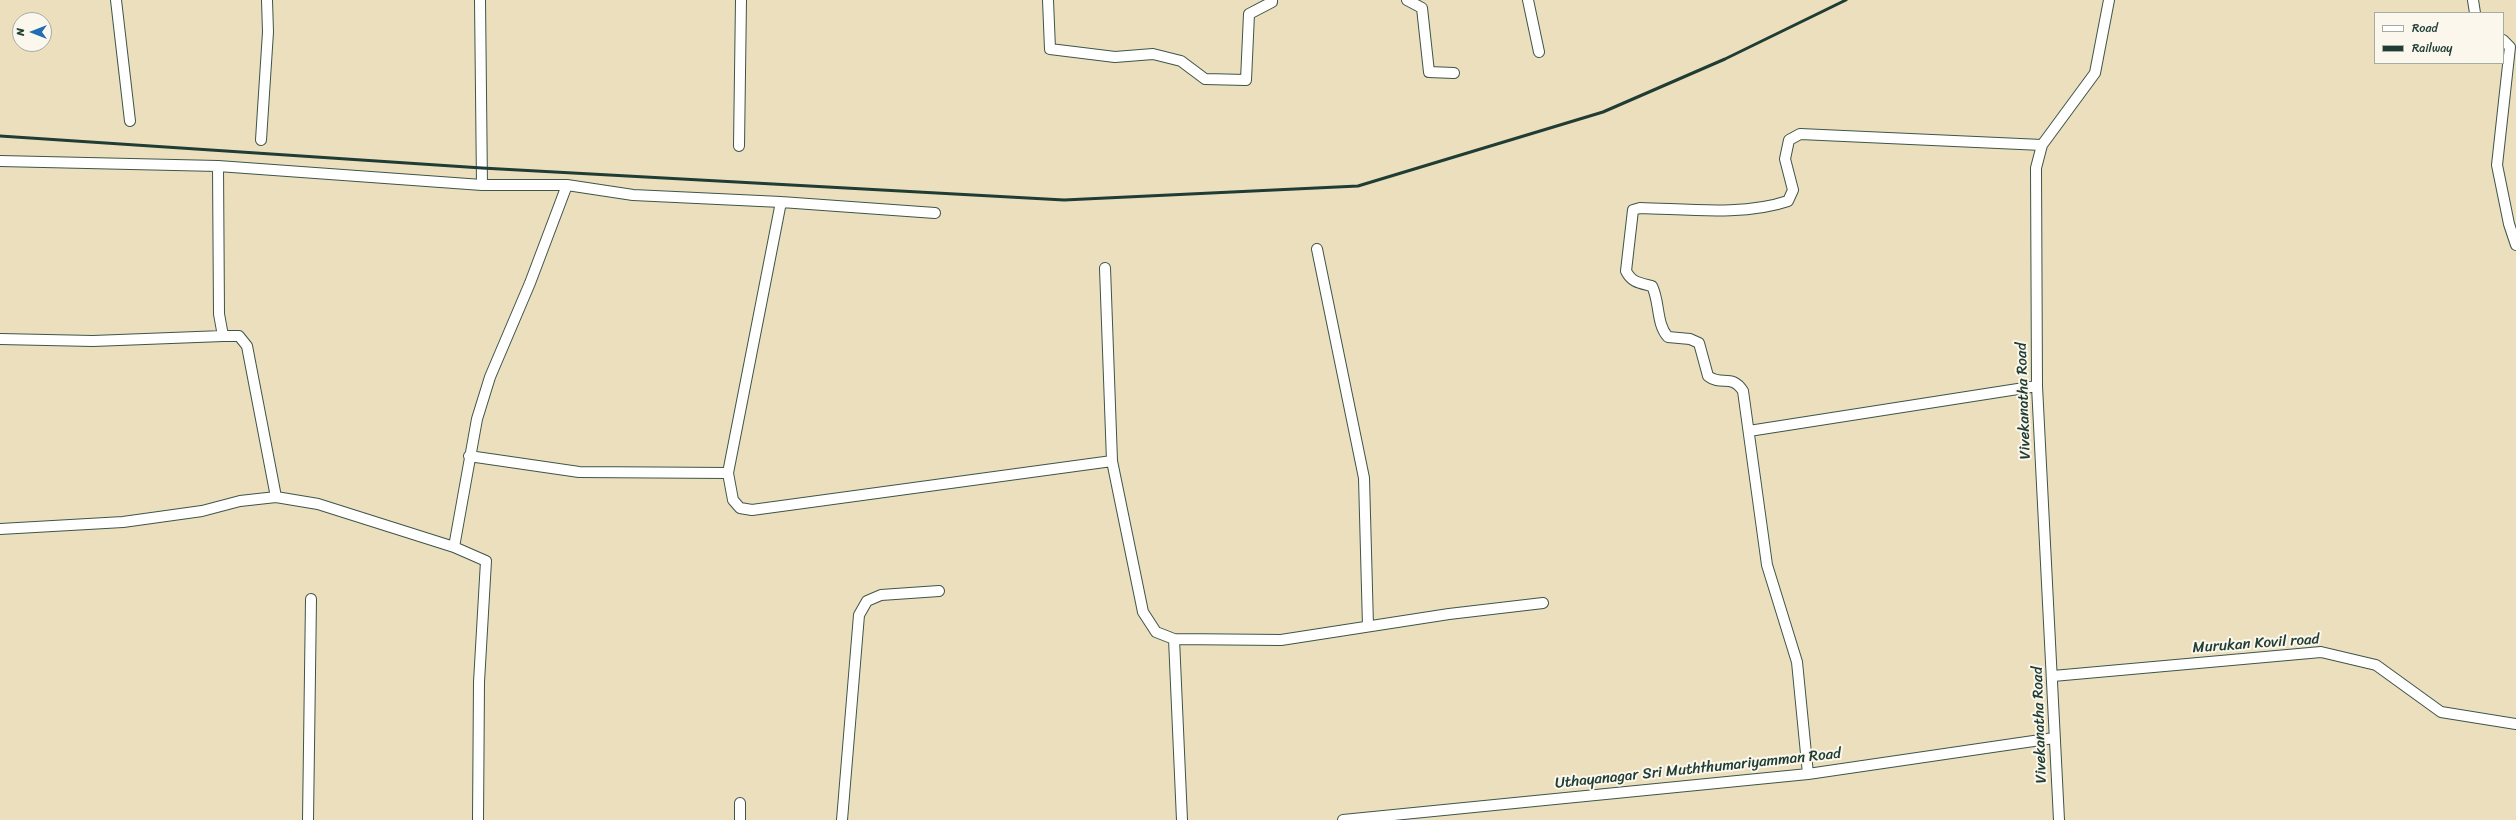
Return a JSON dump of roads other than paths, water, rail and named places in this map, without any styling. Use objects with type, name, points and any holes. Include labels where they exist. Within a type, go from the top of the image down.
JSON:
[{"type":"street","points":[[116,0],[130,121]]},
{"type":"street","points":[[261,140],[268,32],[267,0]]},
{"type":"street","points":[[480,0],[482,185]]},
{"type":"street","points":[[739,146],[741,0]]},
{"type":"street","points":[[1048,0],[1050,49],[1115,57],[1153,54],[1181,61],[1204,79],[1246,80],[1249,14],[1272,2],[1272,0]]},
{"type":"street","points":[[1407,0],[1422,8],[1429,72],[1454,73]]},
{"type":"street","points":[[1528,0],[1539,52]]},
{"type":"street","name":"Vivekanatha Road","points":[[2059,820],[2054,738],[2053,676],[2037,386],[2036,168],[2042,145],[2095,74],[2109,0]]},
{"type":"street","points":[[2473,0],[2475,12]]},
{"type":"street","points":[[2504,41],[2510,47],[2498,165],[2509,224],[2516,245]]},
{"type":"street","points":[[1808,774],[1797,662],[1767,565],[1743,390],[1738,383],[1732,380],[1714,380],[1708,376],[1699,343],[1690,339],[1668,337],[1662,331],[1658,297],[1652,286],[1635,282],[1629,278],[1626,271],[1633,210],[1640,208],[1715,211],[1776,205],[1788,201],[1793,190],[1785,159],[1788,140],[1800,134],[2042,145]]},
{"type":"street","points":[[0,161],[218,166],[482,185],[567,185],[633,195],[781,202],[935,213]]},
{"type":"street","points":[[218,166],[219,314],[223,336]]},
{"type":"street","points":[[454,547],[469,456],[490,377],[530,283],[567,185]]},
{"type":"street","points":[[781,202],[728,473],[733,500],[740,508],[752,510],[1112,461]]},
{"type":"street","points":[[1317,248],[1364,478],[1368,626]]},
{"type":"street","points":[[1105,268],[1112,461],[1143,612],[1156,632],[1174,639],[1281,640],[1368,626],[1543,603]]},
{"type":"street","points":[[0,339],[93,341],[239,336],[247,346],[276,497]]},
{"type":"street","points":[[1749,431],[2037,386]]},
{"type":"street","points":[[469,456],[579,472],[728,473]]},
{"type":"street","points":[[0,529],[29,529],[123,522],[202,512],[240,501],[276,497],[318,504],[454,547],[486,561],[479,682],[478,820]]},
{"type":"street","points":[[842,820],[859,615],[866,601],[881,595],[939,591]]},
{"type":"street","points":[[308,820],[311,599]]},
{"type":"street","points":[[1174,639],[1182,820]]},
{"type":"street","name":"Murukan Kovil road","points":[[2053,676],[2321,652],[2376,665],[2441,712],[2516,724]]},
{"type":"street","name":"Uthayanagar Sri Muththumariyamman Road","points":[[1343,820],[1808,774],[2054,738]]},
{"type":"street","points":[[740,803],[740,820]]},
{"type":"railway","points":[[0,136],[482,168],[1064,200],[1358,186],[1603,112],[1725,59],[1846,0]]}]
